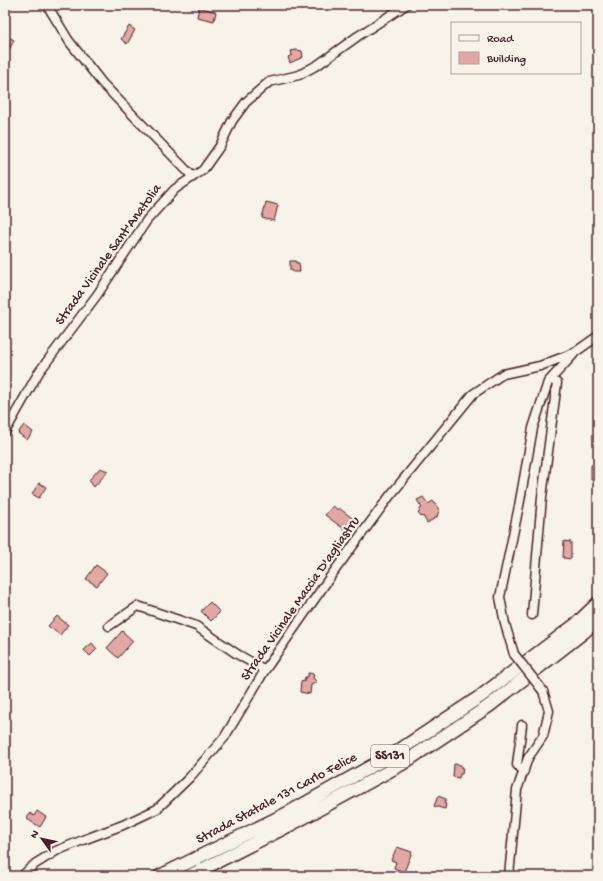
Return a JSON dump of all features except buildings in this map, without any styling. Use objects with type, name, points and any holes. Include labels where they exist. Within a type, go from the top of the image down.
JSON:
[{"type":"highway","name":"Strada Statale 131 Carlo Felice","points":[[160,876],[286,814],[395,754],[481,696],[576,625],[598,603]]},
{"type":"highway","name":"Strada Statale 131 Carlo Felice","points":[[189,876],[292,824],[402,764],[489,706],[584,632],[598,619]]},
{"type":"street","points":[[47,5],[69,41],[102,83],[193,177]]},
{"type":"street","name":"Strada Vicinale Sant'Anatolia","points":[[5,432],[39,372],[97,295],[147,220],[175,188],[203,170],[220,146],[232,121],[246,102],[269,82],[299,75],[319,64],[358,36],[406,5]]},
{"type":"street","name":"Strada Vicinale Maccia D'agliastru","points":[[22,876],[35,864],[56,851],[123,825],[157,809],[190,777],[224,738],[265,670],[330,577],[389,497],[473,394],[503,374],[540,366],[574,353],[598,336]]},
{"type":"street","points":[[509,876],[517,790],[528,758],[543,736],[549,711],[543,691],[514,654],[505,624],[500,597],[520,506],[533,428],[548,382],[574,353]]},
{"type":"street","points":[[532,616],[542,497],[557,383],[551,378]]},
{"type":"street","points":[[109,626],[138,606],[196,626],[237,654],[265,670]]},
{"type":"street","points":[[522,724],[517,765],[524,771]]}]
